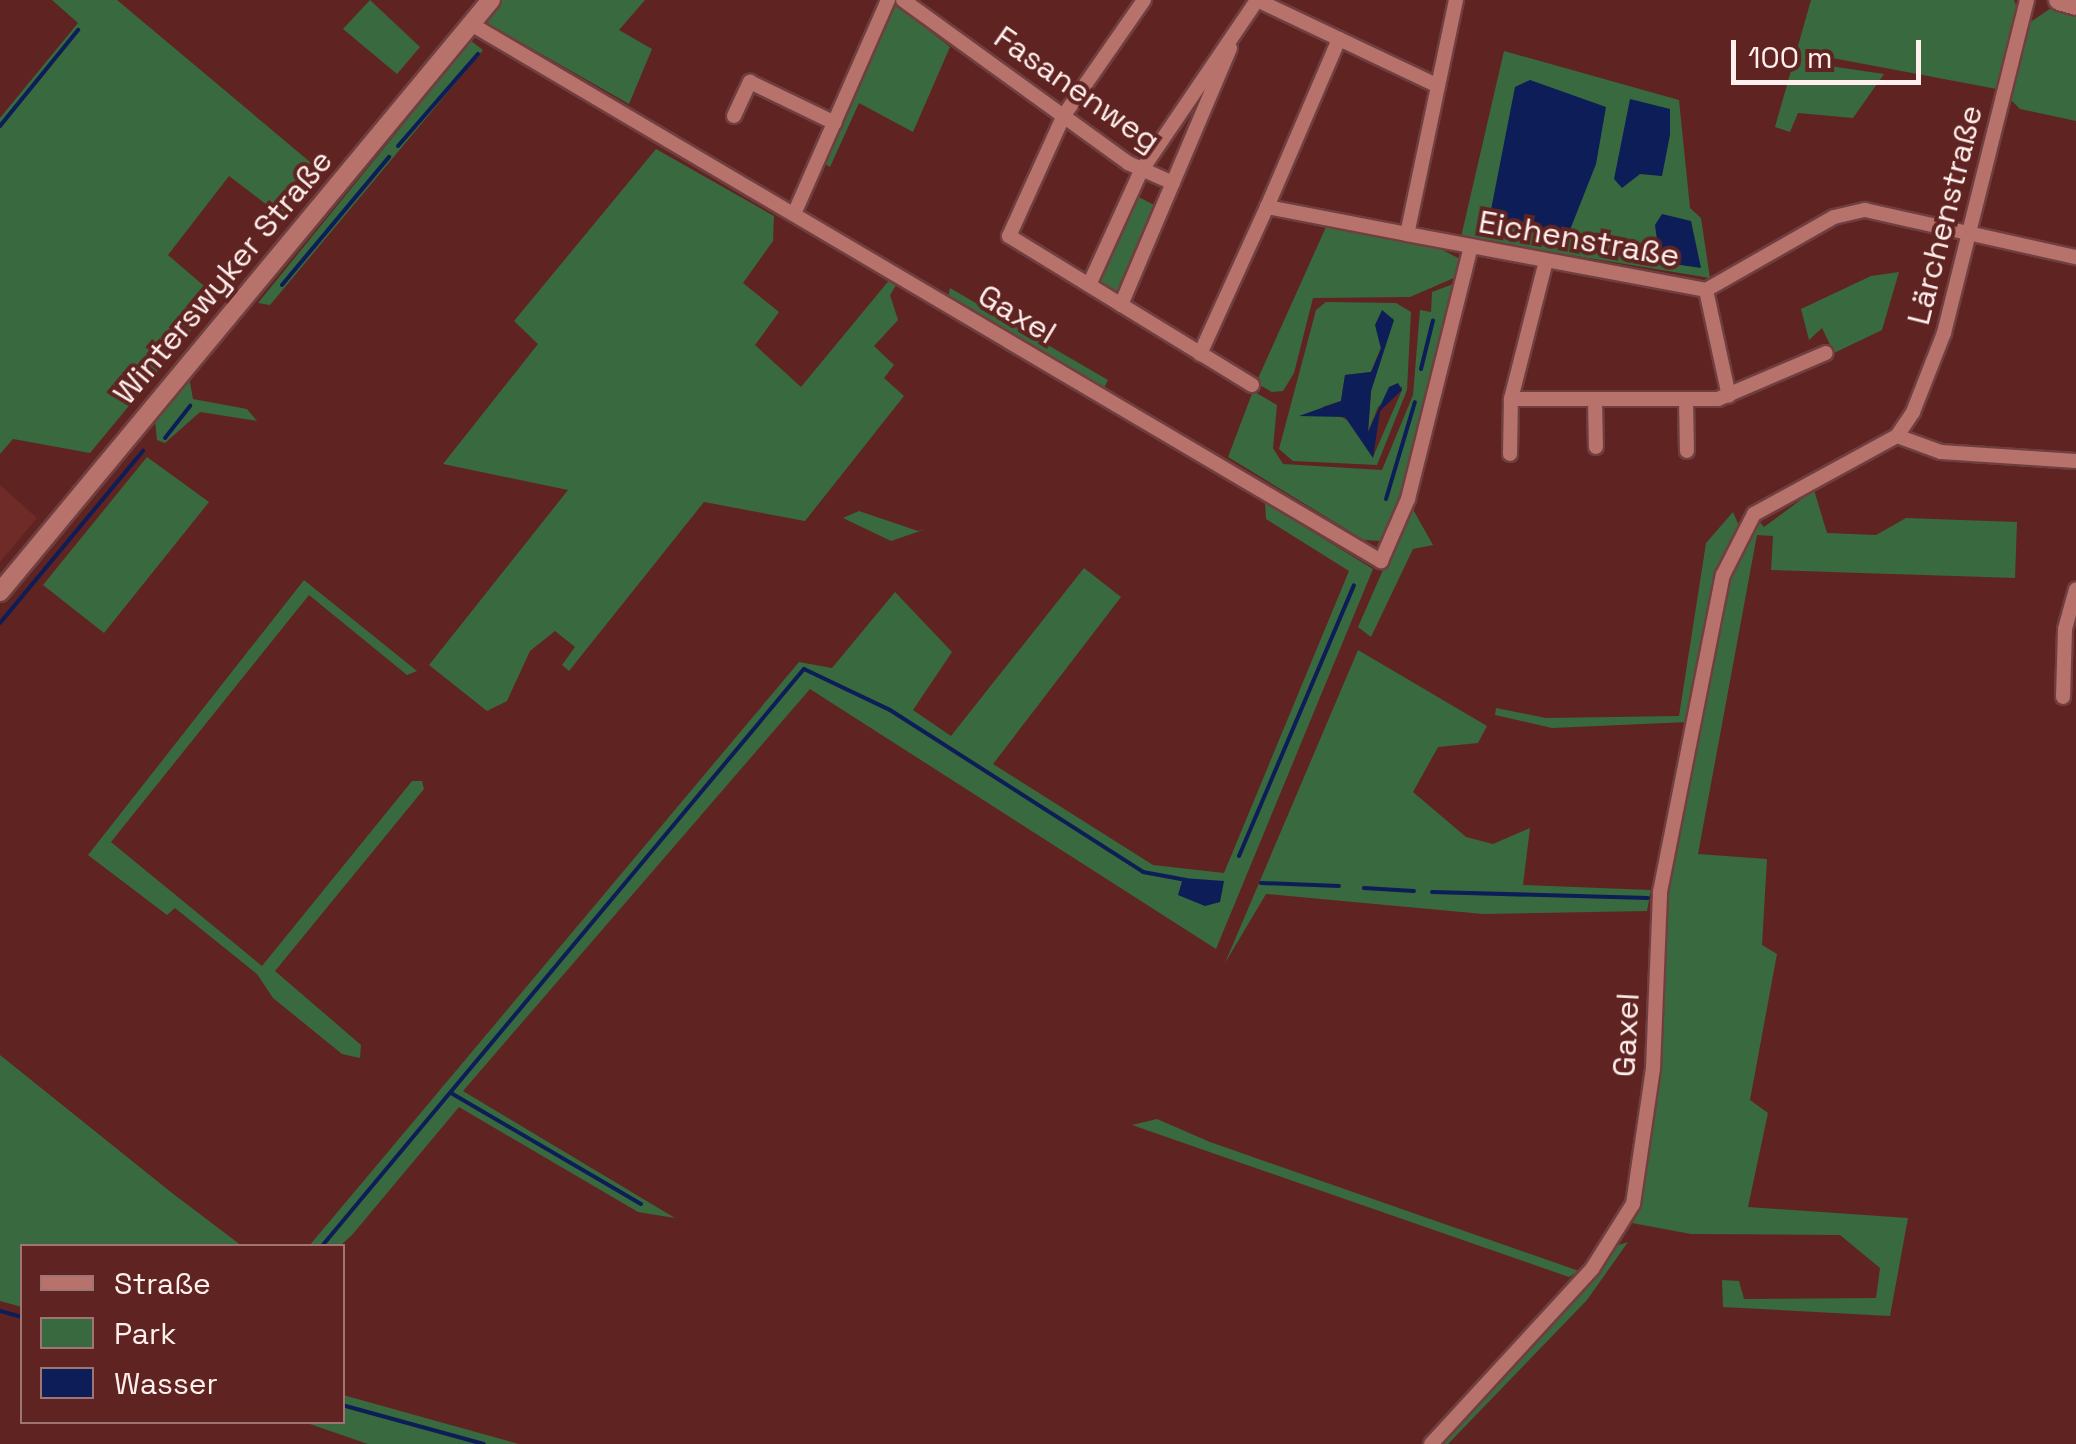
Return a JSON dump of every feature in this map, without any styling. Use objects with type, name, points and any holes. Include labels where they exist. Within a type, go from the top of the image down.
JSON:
[{"type":"main road","points":[[2059,0],[2076,5]]},
{"type":"street","name":"Winterswyker Straße","points":[[0,592],[491,0]]},
{"type":"street","points":[[794,214],[888,0]]},
{"type":"street","name":"Fasanenweg","points":[[903,0],[1141,172],[1173,183]]},
{"type":"street","points":[[1144,0],[1064,116],[1010,236],[1252,385]]},
{"type":"street","points":[[1089,285],[1141,172],[1257,0],[1436,85]]},
{"type":"street","points":[[1407,234],[1456,0]]},
{"type":"street","name":"Lärchenstraße","points":[[1897,436],[1932,376],[2027,0]]},
{"type":"street","name":"Gaxel","points":[[472,24],[1381,561],[1408,499],[1472,247]]},
{"type":"street","points":[[1121,304],[1240,24]]},
{"type":"street","points":[[1200,354],[1339,39]]},
{"type":"street","points":[[734,116],[750,82],[835,123]]},
{"type":"street","name":"Eichenstraße","points":[[1267,206],[1545,265],[1706,290],[1848,212],[1881,211],[2076,257]]},
{"type":"street","points":[[1510,454],[1510,399],[1545,265]]},
{"type":"street","points":[[1706,290],[1729,396]]},
{"type":"street","points":[[1510,399],[1686,400],[1729,396],[1826,353]]},
{"type":"street","points":[[1595,400],[1596,446]]},
{"type":"street","points":[[1686,400],[1687,451]]},
{"type":"street","name":"Gaxel","points":[[1432,1444],[1592,1268],[1632,1204],[1654,1068],[1660,892],[1728,559],[1754,514],[1897,436]]},
{"type":"street","points":[[1897,436],[1941,452],[2076,461]]},
{"type":"street","points":[[2063,697],[2065,628],[2076,589]]},
{"type":"shaded area","points":[[0,485],[37,518],[0,562]]},
{"type":"green space","points":[[52,0],[117,0],[322,172],[284,218],[229,176],[168,255],[218,298],[90,453],[13,439],[0,454],[0,118],[78,23]]},
{"type":"green space","points":[[370,0],[420,47],[397,74],[343,29]]},
{"type":"green space","points":[[501,0],[645,0],[619,30],[652,49],[629,104],[487,23]]},
{"type":"green space","points":[[1811,0],[2014,0],[2017,8],[1997,89],[1811,54],[1809,63],[1884,74],[1853,118],[1798,113],[1790,132],[1775,127]]},
{"type":"green space","points":[[895,4],[950,47],[913,132],[859,103],[830,167],[825,164]]},
{"type":"green space","points":[[2054,6],[2076,13],[2076,121],[2020,109],[2009,98],[2026,25]]},
{"type":"green space","points":[[471,41],[483,50],[270,305],[258,303]]},
{"type":"green space","points":[[1504,51],[1679,100],[1690,208],[1701,218],[1710,278],[1461,237]]},
{"type":"green space","points":[[656,149],[774,216],[773,241],[743,283],[779,312],[755,345],[801,387],[891,278],[898,282],[890,295],[898,320],[874,346],[894,365],[884,378],[904,396],[805,521],[704,502],[569,671],[562,665],[575,647],[555,631],[530,651],[507,701],[487,711],[429,665],[568,490],[443,464],[538,344],[514,321]]},
{"type":"green space","points":[[1135,195],[1156,206],[1119,295],[1097,282]]},
{"type":"green space","points":[[1326,227],[1439,248],[1458,258],[1463,274],[1410,297],[1313,298],[1294,373],[1283,391],[1272,392],[1256,383]]},
{"type":"green space","points":[[1899,272],[1882,330],[1834,353],[1822,328],[1809,340],[1801,309],[1871,276]]},
{"type":"green space","points":[[1456,283],[1406,496],[1381,541],[1364,540],[1228,457],[1253,391],[1277,405],[1273,448],[1283,464],[1382,470],[1413,395],[1420,310],[1431,312],[1432,292]]},
{"type":"green space","points":[[950,288],[1108,380],[1104,388],[948,298]]},
{"type":"green space","points":[[1326,302],[1396,303],[1411,312],[1407,390],[1377,465],[1293,461],[1279,449],[1316,310]],"holes":[[[1394,315],[1371,391],[1368,432],[1378,407],[1402,386],[1373,457],[1355,424],[1322,407],[1341,401],[1345,375],[1371,372]]]},
{"type":"green space","points":[[189,377],[193,399],[247,409],[257,421],[200,412],[165,443],[157,440],[155,420]]},
{"type":"green space","points":[[1186,454],[1373,569],[1216,949],[810,689],[463,1091],[675,1218],[638,1212],[459,1107],[352,1235],[342,1244],[311,1244],[799,662],[832,668],[895,592],[952,652],[913,710],[951,736],[1084,568],[1121,597],[993,764],[1153,865],[1224,873],[1349,571],[1266,519],[1265,503]]},
{"type":"green space","points":[[147,457],[209,502],[104,633],[43,585]]},
{"type":"green space","points":[[1814,490],[1827,533],[1876,535],[1906,518],[2017,522],[2015,578],[1771,570],[1773,536],[1757,535],[1698,854],[1767,859],[1762,945],[1777,954],[1750,1100],[1768,1113],[1748,1207],[1908,1218],[1890,1316],[1723,1307],[1722,1280],[1739,1281],[1744,1299],[1876,1298],[1880,1268],[1840,1235],[1691,1234],[1632,1223],[1661,920],[1726,583],[1756,518],[1764,527]]},
{"type":"green space","points":[[1411,506],[1433,545],[1413,549],[1371,637],[1358,627]]},
{"type":"green space","points":[[859,511],[918,531],[926,529],[891,541],[843,518]]},
{"type":"green space","points":[[1733,512],[1740,528],[1688,722],[1552,728],[1495,715],[1496,708],[1546,718],[1679,716],[1706,543]]},
{"type":"green space","points":[[304,580],[417,671],[407,675],[309,595],[111,842],[262,966],[412,781],[422,781],[424,789],[275,971],[361,1045],[360,1058],[342,1054],[273,998],[257,974],[175,908],[167,915],[88,855]]},
{"type":"green space","points":[[1358,650],[1487,726],[1478,743],[1438,747],[1413,792],[1466,837],[1493,844],[1530,828],[1523,885],[1651,890],[1647,911],[1483,914],[1266,894],[1225,963]]},
{"type":"green space","points":[[0,1055],[239,1244],[20,1244],[20,1306],[0,1301]]},
{"type":"green space","points":[[1157,1119],[1210,1142],[1579,1271],[1569,1277],[1132,1125]]},
{"type":"green space","points":[[1628,1242],[1587,1300],[1448,1444],[1436,1444],[1616,1246]]},
{"type":"green space","points":[[345,1396],[519,1444],[368,1444],[310,1424],[345,1424]]},
{"type":"water","points":[[1530,80],[1606,107],[1596,164],[1566,240],[1489,220],[1515,87]]},
{"type":"water","points":[[1630,99],[1670,109],[1670,135],[1662,176],[1640,174],[1622,188],[1614,179]]},
{"type":"water","points":[[1662,214],[1691,221],[1701,268],[1660,262],[1655,225]]},
{"type":"water","points":[[1382,310],[1394,320],[1371,391],[1368,432],[1389,387],[1398,383],[1402,390],[1380,411],[1373,458],[1345,417],[1299,416],[1341,401],[1345,375],[1371,372],[1381,349],[1375,325]]},
{"type":"water","points":[[1183,878],[1224,881],[1220,902],[1205,906],[1178,895]]},
{"type":"waterway","points":[[0,126],[78,30]]},
{"type":"waterway","points":[[398,146],[478,54]]},
{"type":"waterway","points":[[282,285],[389,157]]},
{"type":"waterway","points":[[1421,369],[1433,320]]},
{"type":"waterway","points":[[1386,499],[1415,402]]},
{"type":"waterway","points":[[165,438],[190,406]]},
{"type":"waterway","points":[[0,623],[143,451]]},
{"type":"waterway","points":[[1239,856],[1354,585]]},
{"type":"waterway","points":[[324,1244],[804,669],[890,710],[1143,872],[1186,880]]},
{"type":"waterway","points":[[1261,883],[1339,886]]},
{"type":"waterway","points":[[1364,888],[1414,891]]},
{"type":"waterway","points":[[1432,892],[1648,898]]},
{"type":"waterway","points":[[451,1093],[641,1204]]},
{"type":"waterway","points":[[0,1311],[20,1316]]},
{"type":"waterway","points":[[345,1406],[484,1444]]}]
